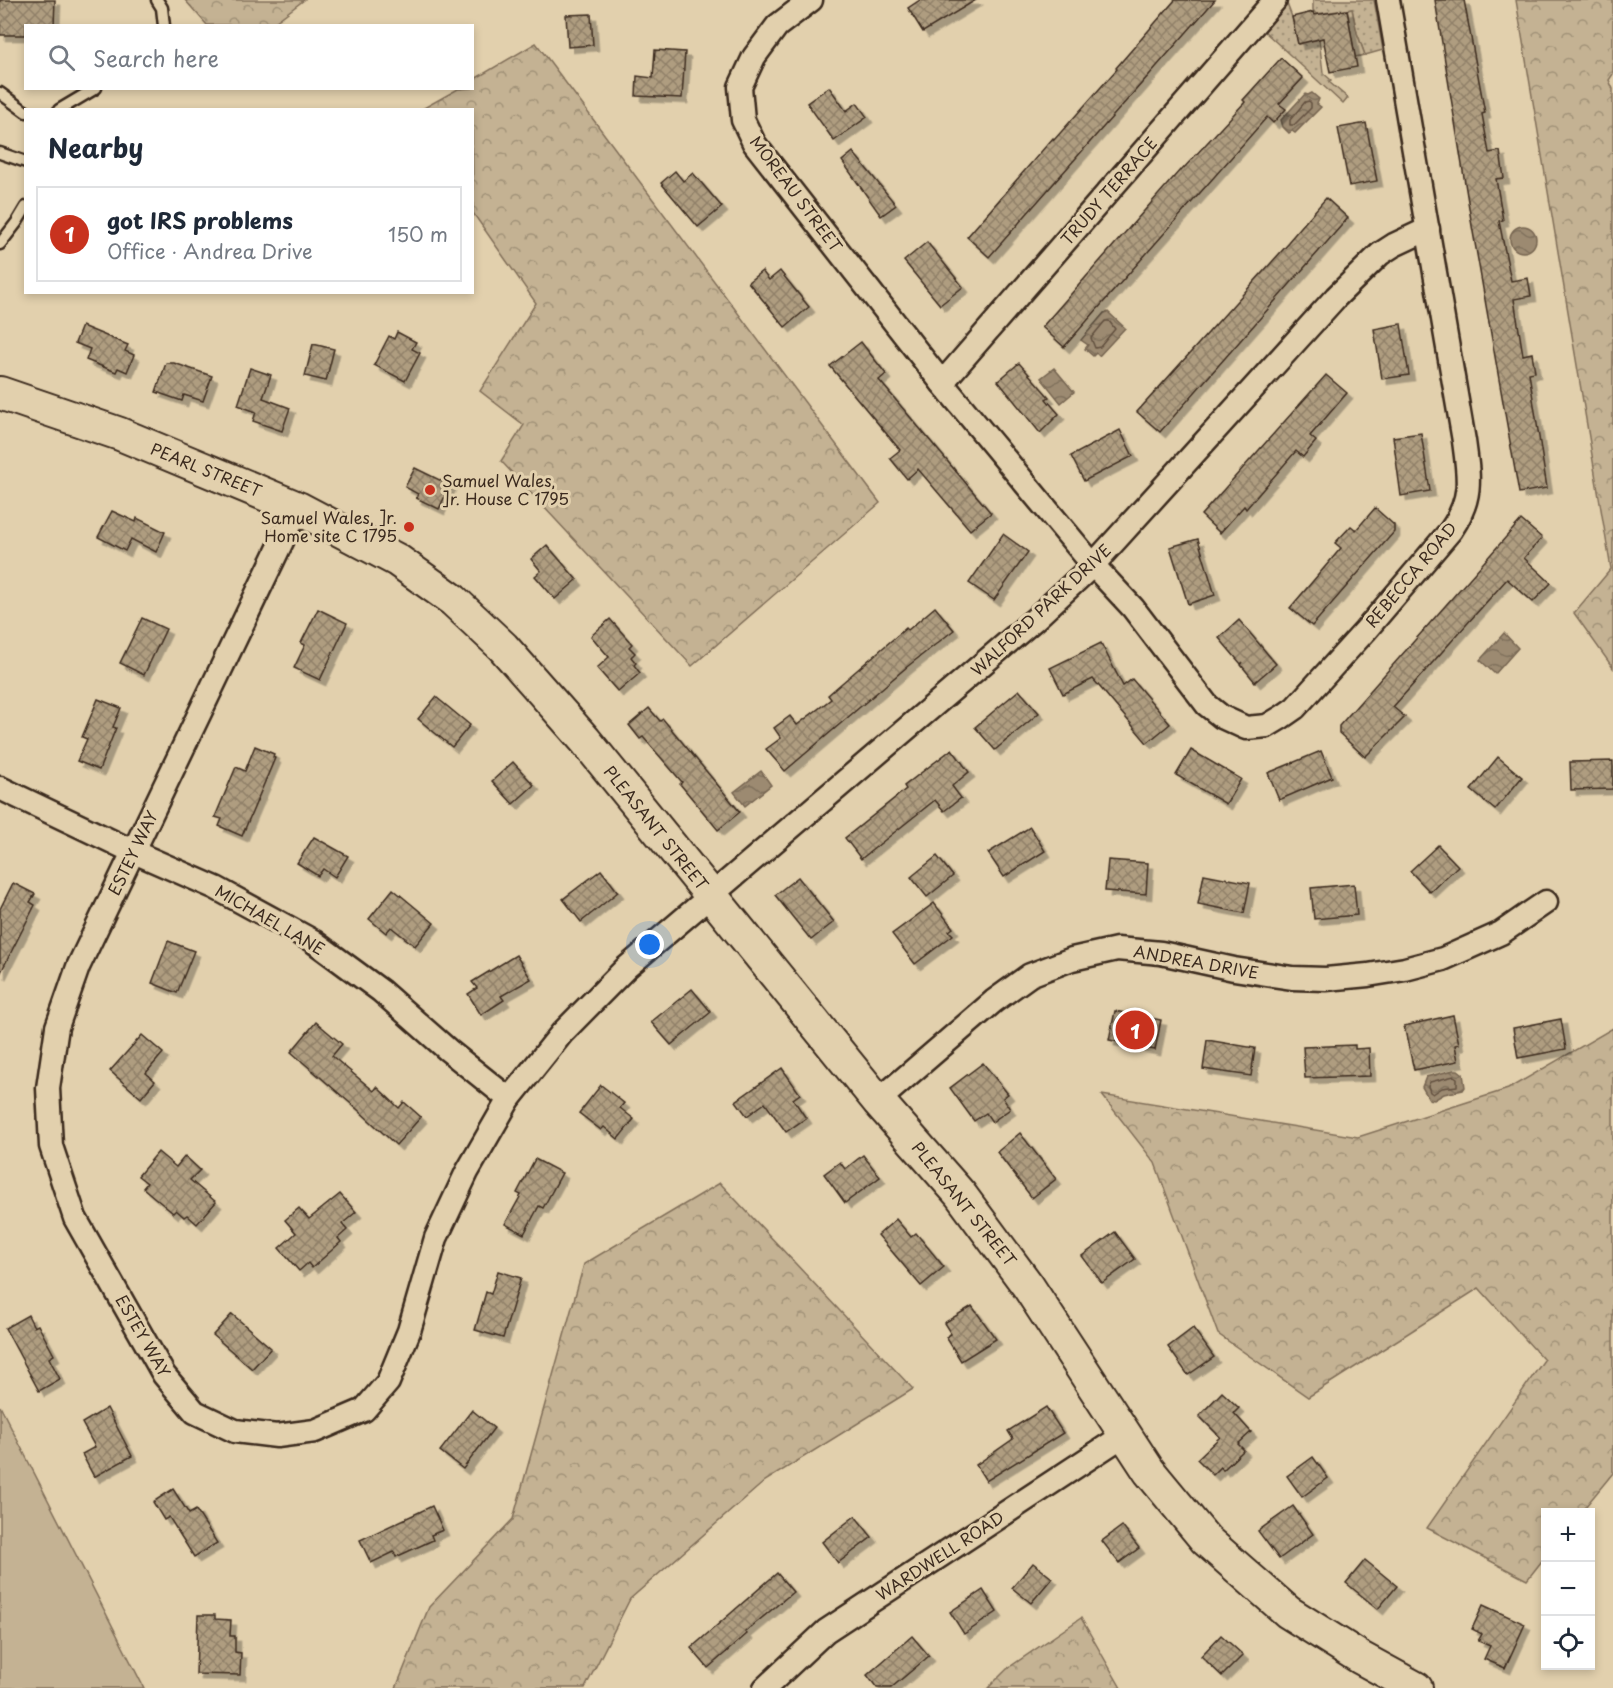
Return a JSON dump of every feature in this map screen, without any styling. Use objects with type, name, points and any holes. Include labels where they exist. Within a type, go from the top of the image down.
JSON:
[{"type":"main road","name":"PEARL STREET","points":[[0,393],[120,434],[298,508],[397,560],[453,600],[503,647],[537,685]]},
{"type":"main road","name":"PLEASANT STREET","points":[[537,685],[585,740],[878,1101],[960,1194],[1028,1286],[1149,1471],[1206,1540],[1288,1612],[1361,1658],[1416,1688]]},
{"type":"street","name":"MOREAU STREET","points":[[811,0],[777,26],[754,57],[740,87],[743,120],[754,143],[942,382]]},
{"type":"street","name":"TRUDY TERRACE","points":[[942,382],[1275,0]]},
{"type":"street","name":"REBECCA ROAD","points":[[1093,565],[1133,608],[1207,705],[1222,717],[1246,728],[1267,726],[1295,708],[1365,631],[1451,530],[1460,516],[1466,502],[1469,475],[1388,0]]},
{"type":"street","name":"WALFORD PARK DRIVE","points":[[711,896],[1034,620],[1093,565],[1336,297],[1380,254],[1395,244],[1428,229]]},
{"type":"street","points":[[942,382],[1093,565]]},
{"type":"street","name":"ESTEY WAY","points":[[298,508],[78,967],[57,1027],[48,1088],[51,1146],[75,1218],[164,1376],[195,1412],[235,1431],[277,1436],[315,1431],[364,1410],[388,1382],[409,1331],[436,1238],[467,1172],[509,1099],[562,1033],[626,969],[711,896]]},
{"type":"street","name":"MICHAEL LANE","points":[[0,788],[216,888],[313,941],[381,991],[448,1050],[509,1099]]},
{"type":"street","name":"ANDREA DRIVE","points":[[878,1101],[994,1001],[1030,975],[1072,959],[1117,949],[1161,953],[1234,969],[1292,978],[1326,979],[1368,975],[1405,969],[1443,959],[1501,933],[1546,902]]},
{"type":"street","name":"WARDWELL ROAD","points":[[765,1688],[826,1631],[1124,1435]]},
{"type":"lane","points":[[157,0],[162,8],[164,24]]},
{"type":"lane","points":[[62,108],[93,90]]},
{"type":"lane","points":[[0,93],[24,111]]},
{"type":"lane","points":[[0,153],[24,161]]},
{"type":"lane","points":[[0,244],[24,210]]},
{"type":"green space","points":[[185,0],[304,0],[272,24],[206,24]]},
{"type":"green space","points":[[1313,0],[1374,0],[1383,50],[1365,55],[1352,9],[1316,14],[1313,10]]},
{"type":"green space","points":[[1516,0],[1613,0],[1613,74],[1609,80],[1613,89],[1613,668],[1574,613],[1611,569]]},
{"type":"green space","points":[[1287,4],[1298,43],[1319,39],[1323,73],[1331,80],[1329,82],[1348,98],[1343,104],[1264,31]]},
{"type":"green space","points":[[1352,9],[1365,55],[1355,57],[1347,10]]},
{"type":"green space","points":[[536,43],[880,503],[692,666],[501,461],[524,425],[480,391],[536,303],[474,214],[474,108],[424,108],[456,90],[474,90],[474,79]]},
{"type":"green space","points":[[1613,1028],[1613,1473],[1584,1508],[1541,1508],[1541,1562],[1527,1580],[1427,1528],[1544,1360],[1479,1288],[1308,1397],[1218,1334],[1155,1163],[1102,1095],[1358,1137],[1508,1089]]},
{"type":"green space","points":[[720,1183],[913,1389],[765,1481],[630,1599],[585,1688],[396,1688],[429,1607],[513,1519],[584,1264]]},
{"type":"green space","points":[[0,1406],[144,1688],[0,1688]]},
{"type":"green space","points":[[1081,1618],[1121,1688],[988,1688],[1008,1668]]},
{"type":"water","points":[[1312,93],[1319,99],[1317,104],[1321,107],[1295,133],[1292,131],[1289,133],[1283,127],[1281,120],[1305,94]]},
{"type":"water","points":[[1523,226],[1532,230],[1536,239],[1532,248],[1523,252],[1514,248],[1510,239],[1514,230]]},
{"type":"water","points":[[1108,312],[1125,328],[1099,356],[1096,353],[1093,356],[1085,349],[1088,345],[1081,340],[1104,313]]},
{"type":"water","points":[[1054,368],[1074,392],[1061,403],[1041,378]]},
{"type":"water","points":[[1504,633],[1518,648],[1495,674],[1480,660]]},
{"type":"water","points":[[761,771],[771,785],[745,806],[734,792]]},
{"type":"water","points":[[1454,1070],[1463,1074],[1465,1087],[1463,1090],[1444,1094],[1434,1100],[1429,1099],[1422,1087],[1426,1077]]},
{"type":"building","points":[[0,0],[55,0],[54,24],[24,24],[24,35],[0,35]]},
{"type":"building","points":[[920,0],[976,0],[923,32],[908,8]]},
{"type":"building","points":[[1175,0],[1215,0],[989,257],[967,237],[1117,69]]},
{"type":"building","points":[[1435,0],[1464,0],[1485,113],[1482,114],[1489,153],[1500,151],[1504,178],[1496,179],[1503,220],[1499,221],[1511,281],[1528,278],[1531,296],[1514,299],[1523,355],[1532,353],[1535,372],[1529,373],[1547,488],[1519,493]]},
{"type":"building","points":[[1347,10],[1357,67],[1330,72],[1323,38],[1298,44],[1292,17],[1313,12],[1314,15]]},
{"type":"building","points":[[591,14],[593,45],[568,47],[566,15]]},
{"type":"building","points":[[655,50],[685,52],[682,98],[636,96],[637,76],[653,78]]},
{"type":"building","points":[[1281,58],[1303,78],[1279,104],[1286,109],[1273,123],[1267,117],[1064,347],[1042,327],[1180,170],[1245,102],[1243,100]]},
{"type":"building","points":[[829,87],[846,111],[857,103],[867,117],[834,141],[807,103]]},
{"type":"building","points":[[1366,123],[1377,181],[1349,186],[1338,128]]},
{"type":"building","points":[[853,152],[896,205],[881,216],[842,161]]},
{"type":"building","points":[[675,171],[683,181],[693,173],[722,207],[698,227],[661,183]]},
{"type":"building","points":[[1326,198],[1348,218],[1160,432],[1137,412],[1289,243]]},
{"type":"building","points":[[927,242],[963,287],[940,305],[904,261]]},
{"type":"building","points":[[762,271],[769,280],[780,271],[809,307],[785,327],[748,282]]},
{"type":"building","points":[[1401,324],[1409,375],[1382,379],[1374,329]]},
{"type":"building","points":[[82,326],[128,345],[125,351],[134,355],[127,372],[118,368],[116,372],[86,360],[90,349],[75,343]]},
{"type":"building","points":[[397,332],[416,342],[412,349],[420,353],[405,381],[374,365],[389,336],[394,339]]},
{"type":"building","points":[[861,342],[886,374],[879,380],[991,513],[970,530],[918,469],[907,479],[890,458],[900,450],[830,366]]},
{"type":"building","points":[[313,344],[334,349],[326,381],[305,376]]},
{"type":"building","points":[[166,363],[174,363],[212,376],[203,401],[184,395],[182,401],[156,392]]},
{"type":"building","points":[[1019,363],[1049,397],[1046,399],[1059,414],[1040,433],[998,381]]},
{"type":"building","points":[[250,368],[271,375],[263,398],[290,408],[282,431],[253,421],[256,412],[238,405]]},
{"type":"building","points":[[1326,375],[1347,393],[1310,436],[1316,441],[1303,457],[1296,451],[1246,509],[1244,506],[1220,533],[1201,515]]},
{"type":"building","points":[[1120,430],[1133,456],[1084,481],[1071,456]]},
{"type":"building","points":[[1421,433],[1430,491],[1401,496],[1393,437]]},
{"type":"building","name":"Samuel Wales, ]r. House C 1795","points":[[415,468],[450,485],[439,509],[416,498],[418,494],[405,487]]},
{"type":"building","points":[[1375,508],[1394,525],[1394,532],[1312,626],[1290,608],[1341,548],[1335,543],[1351,526],[1356,530]]},
{"type":"building","points":[[112,511],[136,522],[137,518],[165,532],[156,552],[131,539],[125,551],[98,537]]},
{"type":"building","points":[[1521,520],[1542,538],[1524,558],[1551,583],[1533,602],[1507,579],[1393,707],[1405,717],[1365,757],[1339,733],[1339,726]]},
{"type":"building","points":[[1003,534],[1028,552],[994,600],[969,583]]},
{"type":"building","points":[[1198,539],[1215,595],[1188,604],[1170,547]]},
{"type":"building","points":[[547,545],[577,580],[555,599],[535,576],[541,571],[531,559]]},
{"type":"building","points":[[935,607],[954,630],[908,666],[785,771],[766,749],[781,738],[774,728],[790,716],[797,725],[831,699],[828,695],[906,628],[908,630]]},
{"type":"building","points":[[318,609],[347,623],[320,680],[294,668],[305,645],[301,643]]},
{"type":"building","points":[[142,618],[166,629],[144,675],[120,663]]},
{"type":"building","points":[[610,619],[632,644],[629,647],[635,653],[631,657],[640,673],[618,692],[597,668],[609,657],[591,636]]},
{"type":"building","points":[[1239,620],[1276,664],[1255,682],[1241,665],[1243,662],[1241,664],[1219,638]]},
{"type":"building","points":[[1101,643],[1123,686],[1132,679],[1170,724],[1147,743],[1093,679],[1063,694],[1050,668]]},
{"type":"building","points":[[1019,690],[1039,713],[995,750],[975,727]]},
{"type":"building","points":[[436,697],[470,725],[452,747],[418,719]]},
{"type":"building","points":[[98,699],[121,708],[113,727],[116,728],[99,770],[77,761],[87,739],[82,737]]},
{"type":"building","points":[[649,708],[660,721],[663,719],[740,812],[718,830],[680,784],[682,782],[643,737],[640,739],[629,725]]},
{"type":"building","points":[[255,746],[274,754],[275,758],[242,836],[219,826],[222,819],[215,817],[236,767],[245,771]]},
{"type":"building","points":[[952,749],[969,772],[952,786],[961,798],[944,811],[935,800],[861,859],[845,838],[906,789],[904,786]]},
{"type":"building","points":[[1191,750],[1241,779],[1226,804],[1176,775]]},
{"type":"building","points":[[1321,751],[1332,777],[1279,800],[1268,773]]},
{"type":"building","points":[[1498,757],[1522,777],[1495,810],[1471,790]]},
{"type":"building","points":[[1613,761],[1613,789],[1571,790],[1570,762]]},
{"type":"building","points":[[513,762],[534,785],[513,804],[492,781]]},
{"type":"building","points":[[1030,827],[1045,851],[1004,877],[988,853]]},
{"type":"building","points":[[314,837],[348,856],[335,877],[323,869],[318,876],[297,863]]},
{"type":"building","points":[[1438,845],[1458,866],[1430,892],[1410,871]]},
{"type":"building","points":[[937,856],[953,876],[927,897],[911,877]]},
{"type":"building","points":[[1108,860],[1148,863],[1146,894],[1105,891]]},
{"type":"building","points":[[601,870],[618,892],[581,922],[563,899]]},
{"type":"building","points":[[1204,874],[1250,883],[1244,913],[1198,904]]},
{"type":"building","points":[[798,877],[834,922],[811,940],[775,895]]},
{"type":"building","points":[[13,883],[35,894],[30,902],[35,905],[0,974],[0,909]]},
{"type":"building","points":[[1354,884],[1357,915],[1314,919],[1311,888]]},
{"type":"building","points":[[393,889],[434,923],[415,946],[391,927],[386,933],[369,919]]},
{"type":"building","points":[[934,903],[953,928],[949,931],[953,935],[915,964],[892,934]]},
{"type":"building","points":[[168,941],[194,951],[177,993],[152,983]]},
{"type":"building","points":[[516,955],[531,979],[501,996],[504,1000],[481,1015],[468,994],[477,988],[472,982]]},
{"type":"building","points":[[692,989],[711,1012],[671,1045],[651,1022]]},
{"type":"building","points":[[1115,1011],[1161,1020],[1155,1050],[1109,1040]]},
{"type":"building","points":[[1453,1015],[1459,1044],[1455,1045],[1458,1061],[1414,1070],[1404,1026]]},
{"type":"building","points":[[1561,1019],[1566,1049],[1518,1058],[1513,1028]]},
{"type":"building","points":[[316,1022],[342,1044],[332,1056],[374,1091],[377,1087],[399,1108],[404,1102],[421,1117],[396,1145],[291,1052]]},
{"type":"building","points":[[142,1035],[163,1053],[146,1073],[155,1081],[141,1098],[110,1071]]},
{"type":"building","points":[[1207,1040],[1255,1048],[1251,1076],[1203,1069]]},
{"type":"building","points":[[1355,1045],[1355,1049],[1369,1048],[1370,1076],[1305,1078],[1303,1047]]},
{"type":"building","points":[[983,1063],[1008,1094],[1003,1098],[1010,1109],[992,1122],[986,1113],[974,1121],[950,1088]]},
{"type":"building","points":[[782,1068],[800,1094],[793,1099],[806,1118],[786,1132],[765,1103],[747,1116],[736,1101]]},
{"type":"building","points":[[601,1085],[624,1103],[620,1108],[634,1119],[618,1139],[604,1127],[601,1130],[579,1113]]},
{"type":"building","points":[[1020,1133],[1056,1179],[1032,1198],[997,1152]]},
{"type":"building","points":[[158,1152],[176,1167],[185,1156],[200,1170],[190,1180],[216,1202],[197,1224],[187,1215],[184,1217],[176,1210],[173,1213],[143,1188],[147,1183],[138,1176]]},
{"type":"building","points":[[863,1155],[880,1177],[845,1203],[824,1174],[840,1162],[845,1169]]},
{"type":"building","points":[[535,1159],[562,1173],[543,1208],[539,1206],[524,1234],[505,1224],[521,1195],[517,1193]]},
{"type":"building","points":[[340,1194],[356,1212],[342,1224],[347,1230],[338,1238],[341,1242],[312,1268],[308,1263],[299,1271],[279,1248],[296,1233],[285,1220],[299,1208],[309,1219]]},
{"type":"building","points":[[896,1219],[911,1237],[916,1233],[944,1267],[921,1286],[878,1235]]},
{"type":"building","points":[[1115,1232],[1135,1259],[1102,1283],[1082,1256]]},
{"type":"building","points":[[498,1271],[521,1278],[503,1338],[475,1330],[486,1292],[491,1294]]},
{"type":"building","points":[[972,1306],[996,1339],[961,1361],[946,1337],[951,1334],[944,1323]]},
{"type":"building","points":[[232,1314],[271,1348],[252,1369],[213,1335]]},
{"type":"building","points":[[28,1315],[34,1327],[38,1325],[54,1355],[49,1358],[60,1379],[39,1391],[5,1328]]},
{"type":"building","points":[[1193,1328],[1214,1357],[1188,1375],[1168,1347]]},
{"type":"building","points":[[1222,1392],[1239,1408],[1234,1413],[1251,1432],[1238,1444],[1244,1450],[1223,1470],[1221,1467],[1213,1475],[1197,1459],[1220,1437],[1199,1416]]},
{"type":"building","points":[[1046,1407],[1063,1433],[986,1481],[976,1465],[1013,1439],[1008,1431]]},
{"type":"building","points":[[107,1408],[132,1456],[94,1477],[82,1454],[95,1447],[82,1423]]},
{"type":"building","points":[[472,1410],[494,1428],[463,1469],[440,1451]]},
{"type":"building","points":[[1313,1457],[1328,1478],[1302,1497],[1287,1476]]},
{"type":"building","points":[[173,1489],[189,1514],[196,1510],[217,1543],[194,1557],[169,1517],[164,1520],[153,1502]]},
{"type":"building","points":[[432,1506],[443,1530],[431,1535],[433,1540],[396,1557],[394,1552],[371,1563],[360,1540]]},
{"type":"building","points":[[1293,1506],[1313,1534],[1279,1559],[1258,1531]]},
{"type":"building","points":[[855,1516],[872,1537],[838,1563],[822,1542]]},
{"type":"building","points":[[1122,1526],[1139,1548],[1119,1563],[1102,1541]]},
{"type":"building","points":[[1365,1560],[1397,1586],[1378,1609],[1346,1583]]},
{"type":"building","points":[[1033,1563],[1052,1578],[1031,1603],[1012,1588]]},
{"type":"building","points":[[777,1573],[793,1592],[745,1632],[747,1634],[708,1668],[691,1648]]},
{"type":"building","points":[[983,1590],[997,1612],[964,1634],[950,1612]]},
{"type":"building","points":[[1483,1605],[1525,1624],[1505,1668],[1484,1659],[1490,1646],[1478,1641],[1482,1634],[1472,1629]]},
{"type":"building","points":[[198,1615],[215,1615],[215,1619],[231,1620],[230,1636],[235,1636],[235,1652],[241,1653],[240,1675],[196,1674]]},
{"type":"building","points":[[1221,1635],[1243,1655],[1222,1676],[1201,1656]]},
{"type":"building","points":[[912,1636],[929,1656],[891,1688],[877,1688],[867,1675]]},
{"type":"place","name":"Samuel Wales, ]r. House C 1795","points":[[430,490]]},
{"type":"place","name":"Samuel Wales, ]r. Home site C 1795","points":[[409,527]]},
{"type":"place","name":"got IRS problems","points":[[1135,1030]]}]
